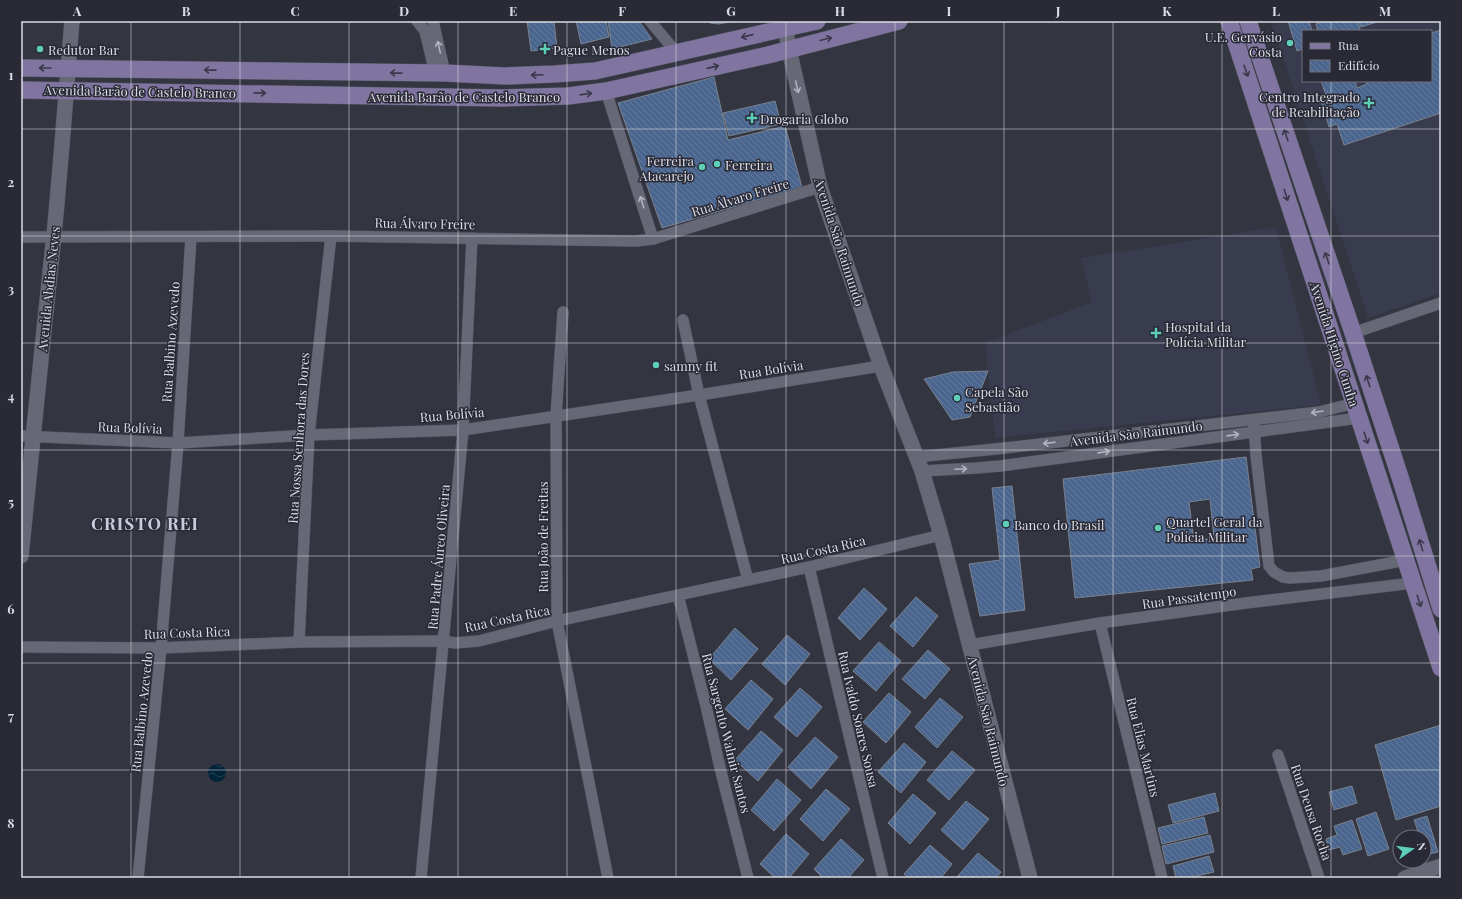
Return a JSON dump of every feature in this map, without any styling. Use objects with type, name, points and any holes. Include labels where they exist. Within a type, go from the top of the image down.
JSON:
[{"type":"main road","name":"Avenida Barão de Castelo Branco","points":[[21,68],[440,73],[505,76],[554,74],[595,71],[784,24],[816,21]]},
{"type":"main road","name":"Avenida Barão de Castelo Branco","points":[[21,90],[502,98],[561,96],[606,91],[789,49],[899,21]]},
{"type":"main road","name":"Avenida Higino Cunha","points":[[1229,21],[1441,668]]},
{"type":"main road","name":"Avenida Higino Cunha","points":[[1248,21],[1353,333],[1441,608]]},
{"type":"street","name":"Avenida Abdias Neves","points":[[21,556],[26,436],[54,236],[72,21]]},
{"type":"street","points":[[433,21],[440,73],[420,26],[433,21]]},
{"type":"street","points":[[650,21],[676,52]]},
{"type":"street","name":"Avenida São Raimundo","points":[[784,24],[820,186],[881,366],[922,471],[941,535],[1030,878]]},
{"type":"street","points":[[606,91],[653,239]]},
{"type":"street","name":"Rua Álvaro Freire","points":[[21,236],[331,236],[636,241],[653,239],[820,186]]},
{"type":"street","name":"Rua Nossa Senhora das Dores","points":[[299,642],[309,436],[331,236]]},
{"type":"street","name":"Rua Balbino Azevedo","points":[[138,878],[161,648],[178,443],[191,237]]},
{"type":"street","name":"Rua Padre Áureo Oliveira","points":[[421,878],[463,430],[472,238]]},
{"type":"street","points":[[1353,333],[1441,303]]},
{"type":"street","name":"Rua João de Freitas","points":[[563,312],[556,416],[557,621],[608,878]]},
{"type":"street","points":[[683,320],[699,395],[748,580]]},
{"type":"street","name":"Rua Bolívia","points":[[26,436],[178,443],[463,430],[881,366]]},
{"type":"street","name":"Avenida São Raimundo","points":[[916,456],[1005,448],[1319,412],[1357,410]]},
{"type":"street","name":"Avenida São Raimundo","points":[[922,471],[1000,466],[1254,432],[1357,410]]},
{"type":"street","points":[[1254,420],[1256,463],[1269,566],[1274,572],[1283,578],[1321,576],[1406,560]]},
{"type":"street","name":"Rua Costa Rica","points":[[21,647],[161,648],[299,642],[444,641],[455,643],[479,641],[557,621],[809,567],[941,535]]},
{"type":"street","name":"Rua Ivaldo Soares Sousa","points":[[809,567],[882,878]]},
{"type":"street","points":[[1321,576],[1326,593]]},
{"type":"street","name":"Rua Passatempo","points":[[970,645],[1100,623],[1413,583]]},
{"type":"street","name":"Rua Sargento Walmir Santos","points":[[678,596],[748,878]]},
{"type":"street","name":"Rua Elias Martins","points":[[1100,623],[1162,878]]},
{"type":"street","name":"Rua Deusa Rocha","points":[[1278,755],[1319,878]]},
{"type":"street","points":[[1408,878],[1441,866]]},
{"type":"shaded area","points":[[1271,21],[1441,21],[1441,293],[1368,318]]},
{"type":"shaded area","name":"Hospital da Polícia Militar","points":[[1276,227],[1321,405],[995,438],[985,343],[1092,302],[1081,258]]},
{"type":"water","points":[[217,764],[223,767],[226,773],[223,779],[217,782],[211,779],[208,773],[211,767]]},
{"type":"building","points":[[527,21],[554,21],[557,48],[531,51]]},
{"type":"building","points":[[576,21],[606,21],[609,37],[581,44]]},
{"type":"building","points":[[608,21],[639,21],[652,39],[612,49]]},
{"type":"building","points":[[710,21],[735,21],[719,24],[710,23]]},
{"type":"building","points":[[1288,21],[1309,21],[1312,30],[1302,30],[1302,49],[1297,51]]},
{"type":"building","points":[[1326,21],[1358,21],[1360,29],[1318,30],[1316,24]]},
{"type":"building","points":[[1359,21],[1380,21],[1361,27]]},
{"type":"building","points":[[1441,30],[1441,113],[1344,145],[1337,124],[1329,127],[1320,97],[1326,95],[1321,82],[1355,82],[1357,88],[1367,84],[1366,82],[1432,82],[1432,33]]},
{"type":"building","name":"Ferreira","points":[[714,77],[728,140],[785,126],[802,187],[662,228],[618,103]]},
{"type":"building","name":"Drogaria Globo","points":[[775,101],[781,124],[729,136],[723,113]]},
{"type":"building","name":"Capela São Sebastião","points":[[988,371],[970,417],[952,420],[924,379],[953,372]]},
{"type":"building","points":[[1246,457],[1260,567],[1251,569],[1253,580],[1075,598],[1063,479]],"holes":[[[1210,499],[1214,538],[1194,541],[1189,502]]]},
{"type":"building","name":"Banco do Brasil","points":[[1012,486],[1025,610],[980,616],[969,564],[1000,560],[992,488]]},
{"type":"building","points":[[864,588],[887,609],[860,640],[838,618]]},
{"type":"building","points":[[916,597],[938,616],[913,647],[890,626]]},
{"type":"building","points":[[735,628],[758,649],[731,680],[709,659]]},
{"type":"building","points":[[787,635],[810,654],[785,685],[762,664]]},
{"type":"building","points":[[879,642],[901,661],[876,691],[853,671]]},
{"type":"building","points":[[928,650],[950,669],[925,699],[902,679]]},
{"type":"building","points":[[751,680],[773,699],[748,730],[725,709]]},
{"type":"building","points":[[800,688],[822,707],[797,737],[774,717]]},
{"type":"building","points":[[889,693],[911,712],[886,743],[863,722]]},
{"type":"building","points":[[940,698],[963,717],[937,748],[915,727]]},
{"type":"building","points":[[1441,725],[1441,806],[1396,820],[1375,745]]},
{"type":"building","points":[[761,731],[783,750],[758,781],[735,760]]},
{"type":"building","points":[[815,737],[838,757],[811,789],[788,767]]},
{"type":"building","points":[[904,743],[926,762],[901,793],[878,772]]},
{"type":"building","points":[[952,751],[975,770],[949,800],[927,780]]},
{"type":"building","points":[[777,779],[801,800],[774,831],[751,810]]},
{"type":"building","points":[[1352,786],[1357,803],[1334,810],[1329,792]]},
{"type":"building","points":[[826,789],[850,809],[823,841],[800,819]]},
{"type":"building","points":[[1215,793],[1219,811],[1173,823],[1168,805]]},
{"type":"building","points":[[913,794],[936,813],[910,844],[888,823]]},
{"type":"building","points":[[966,801],[989,819],[963,850],[941,830]]},
{"type":"building","points":[[1376,812],[1389,849],[1368,856],[1356,819]]},
{"type":"building","points":[[1427,816],[1431,829],[1417,829],[1414,820]]},
{"type":"building","points":[[1204,817],[1208,833],[1162,844],[1158,828]]},
{"type":"building","points":[[1352,820],[1362,849],[1343,855],[1340,847],[1329,850],[1326,839],[1337,835],[1334,826]]},
{"type":"building","points":[[1432,832],[1438,852],[1432,853]]},
{"type":"building","points":[[786,834],[809,854],[789,878],[775,878],[760,864]]},
{"type":"building","points":[[1210,835],[1214,852],[1166,864],[1162,846]]},
{"type":"building","points":[[841,839],[864,860],[848,878],[823,878],[814,869]]},
{"type":"building","points":[[930,845],[952,864],[941,878],[908,878],[904,874]]},
{"type":"building","points":[[978,853],[1001,872],[996,878],[956,878]]},
{"type":"building","points":[[1209,856],[1214,872],[1188,878],[1176,878],[1173,866]]},
{"type":"place","name":"U.E. Gervásio Costa","points":[[1290,43]]},
{"type":"place","name":"Redutor Bar","points":[[40,49]]},
{"type":"place","name":"Pague Menos","points":[[545,49]]},
{"type":"place","name":"Centro Integrado de Reabilitação","points":[[1369,103]]},
{"type":"place","name":"Drogaria Globo","points":[[752,118]]},
{"type":"place","name":"Ferreira","points":[[717,164]]},
{"type":"place","name":"Ferreira Atacarejo","points":[[702,167]]},
{"type":"place","name":"Hospital da Polícia Militar","points":[[1156,333]]},
{"type":"place","name":"samny fit","points":[[656,365]]},
{"type":"place","name":"Capela São Sebastião","points":[[957,398]]},
{"type":"place","name":"Banco do Brasil","points":[[1006,524]]},
{"type":"place","name":"Quartel Geral da Polícia Militar","points":[[1158,528]]},
{"type":"district","name":"CRISTO REI","points":[[145,523]]}]
